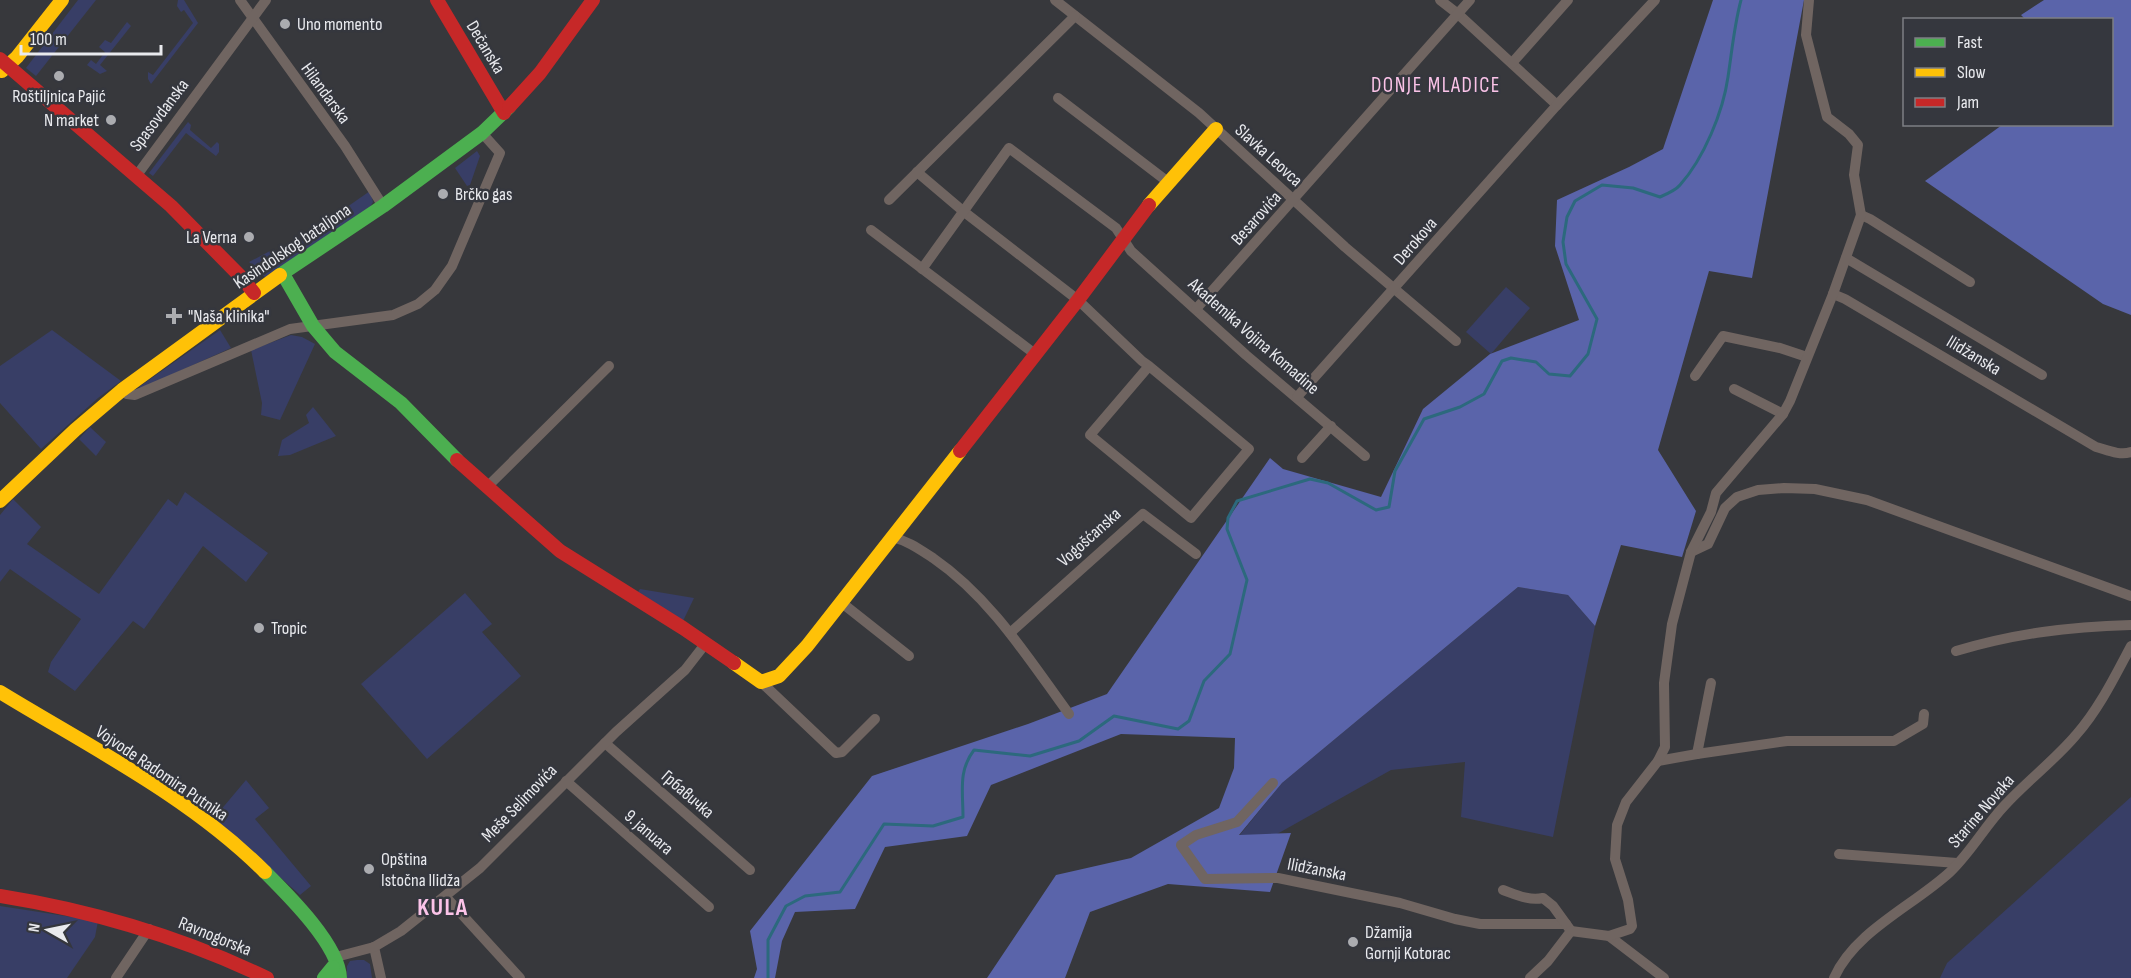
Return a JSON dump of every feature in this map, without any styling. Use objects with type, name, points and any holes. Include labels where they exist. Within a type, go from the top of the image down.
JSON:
[{"type":"street","name":"Spasovdanska","points":[[62,0],[3,66],[137,175],[171,206],[254,293]]},
{"type":"street","name":"Hilandarska","points":[[240,0],[345,146],[383,206]]},
{"type":"street","name":"Spasovdanska","points":[[137,175],[266,0]]},
{"type":"street","name":"Kasindolskog bataljona","points":[[0,501],[75,430],[122,390],[254,293],[383,206],[482,133],[504,113],[540,73],[593,0]]},
{"type":"street","name":"Slavka Leovca","points":[[1055,0],[1199,113],[1394,290],[1456,341]]},
{"type":"street","points":[[1440,0],[1557,105]]},
{"type":"street","name":"Besarovića","points":[[1196,309],[1470,0]]},
{"type":"street","points":[[1512,63],[1568,0]]},
{"type":"street","name":"Derokova","points":[[1297,397],[1557,105],[1655,0]]},
{"type":"street","points":[[1609,936],[1630,929],[1632,923],[1628,900],[1615,859],[1617,825],[1626,802],[1658,761],[1665,747],[1664,683],[1672,624],[1691,552],[1711,512],[1716,494],[1783,414],[1833,294],[1861,215],[1854,175],[1858,145],[1849,134],[1827,117],[1806,35],[1809,0]]},
{"type":"street","name":"Dečanska","points":[[439,1],[504,113]]},
{"type":"street","points":[[889,200],[1075,16]]},
{"type":"street","points":[[1058,98],[1168,182]]},
{"type":"street","points":[[760,682],[779,676],[842,603],[1078,300],[1147,207],[1216,129]]},
{"type":"street","points":[[122,390],[135,395],[290,329],[400,313],[418,304],[435,290],[456,259],[500,153],[482,133]]},
{"type":"street","name":"Akademika Vojina Komadine","points":[[922,269],[1009,148],[1116,228],[1131,251],[1246,355],[1365,456]]},
{"type":"street","points":[[917,172],[963,211],[1078,300],[1149,366],[1249,449],[1191,518],[1090,435],[1149,366]]},
{"type":"street","points":[[1861,215],[1970,282]]},
{"type":"street","points":[[871,230],[1035,354]]},
{"type":"street","name":"Ilidžanska","points":[[1846,258],[2042,375]]},
{"type":"street","points":[[283,274],[313,326],[335,352],[402,403],[458,461],[576,562],[706,644],[760,682],[836,753],[842,752],[875,718]]},
{"type":"street","name":"Ilidžanska","points":[[1833,294],[1916,339],[2096,447],[2128,454],[2131,452]]},
{"type":"street","points":[[1695,376],[1723,336],[1780,348],[1807,357]]},
{"type":"street","points":[[488,486],[609,366]]},
{"type":"street","points":[[1734,389],[1783,414]]},
{"type":"street","points":[[1302,458],[1331,426]]},
{"type":"street","points":[[1691,552],[1708,544],[1725,508],[1732,500],[1758,490],[1799,488],[1867,500],[2131,596]]},
{"type":"street","name":"Vogošćanska","points":[[1010,633],[1143,514],[1196,554]]},
{"type":"street","points":[[892,537],[911,543],[946,567],[992,610],[1069,714]]},
{"type":"street","points":[[842,603],[909,656]]},
{"type":"street","points":[[1956,651],[2026,633],[2131,625]]},
{"type":"street","name":"Meše Selimovića","points":[[332,972],[401,931],[480,868],[605,743],[685,670],[706,644]]},
{"type":"street","name":"Starine Novaka","points":[[1834,978],[1840,964],[1857,944],[1924,894],[1957,863],[2004,805],[2077,735],[2108,688],[2131,646]]},
{"type":"street","points":[[1697,754],[1711,683]]},
{"type":"street","name":"Vojvode Radomira Putnika","points":[[0,692],[201,817],[237,847],[295,902],[332,972]]},
{"type":"street","points":[[1658,761],[1787,741],[1894,741],[1923,724],[1924,714]]},
{"type":"street","name":"Грбавичка","points":[[605,743],[750,870]]},
{"type":"street","name":"9. januara","points":[[566,781],[709,907]]},
{"type":"street","name":"Ilidžanska","points":[[1274,783],[1238,822],[1196,835],[1181,845],[1205,879],[1278,878],[1400,903],[1480,924],[1568,928],[1609,936]]},
{"type":"street","points":[[1839,854],[1957,863]]},
{"type":"street","points":[[1503,890],[1535,900],[1543,898],[1553,906],[1568,928],[1548,961],[1530,978]]},
{"type":"street","name":"Ravnogorska","points":[[0,896],[77,909],[149,929],[241,973],[267,978]]},
{"type":"street","points":[[446,897],[520,978]]},
{"type":"street","name":"Ravnogorska","points":[[116,978],[149,929]]},
{"type":"street","points":[[1609,936],[1664,978]]},
{"type":"street","points":[[374,947],[381,978]]},
{"type":"shaded area","points":[[78,0],[96,0],[36,76],[26,68]]},
{"type":"shaded area","points":[[178,0],[184,0],[198,23],[151,84],[148,72],[153,75],[193,23],[184,10],[181,12],[177,6]]},
{"type":"shaded area","points":[[1713,0],[1804,0],[1752,278],[1709,271],[1658,450],[1696,511],[1682,557],[1621,545],[1595,626],[1568,595],[1518,587],[1282,783],[1239,835],[1291,833],[1270,892],[1168,884],[1090,912],[1065,978],[987,978],[1056,875],[1131,858],[1219,808],[1234,768],[1235,738],[1121,734],[991,785],[967,836],[885,847],[855,909],[795,912],[782,941],[775,978],[754,978],[757,969],[750,931],[872,776],[1028,724],[1107,694],[1270,458],[1283,469],[1381,497],[1423,409],[1490,354],[1579,320],[1555,246],[1557,200],[1663,149]]},
{"type":"shaded area","points":[[2044,0],[2131,0],[2131,315],[2103,304],[1925,181],[2001,126],[2113,126],[2113,18],[2024,18],[2021,15]]},
{"type":"shaded area","points":[[127,22],[131,26],[100,65],[107,71],[100,74],[87,65],[91,60],[96,64],[105,52],[99,47],[105,40],[111,43]]},
{"type":"shaded area","points":[[188,122],[191,125],[190,130],[211,148],[217,142],[219,152],[216,156],[186,133],[153,176],[149,173]]},
{"type":"shaded area","points":[[477,151],[480,156],[470,185],[467,186],[455,168]]},
{"type":"shaded area","points":[[370,191],[373,202],[367,212],[266,278],[249,262],[272,250],[278,255]]},
{"type":"shaded area","points":[[1506,287],[1530,308],[1491,354],[1466,332]]},
{"type":"shaded area","points":[[52,330],[121,381],[98,398],[41,449],[0,403],[0,366]]},
{"type":"shaded area","points":[[220,330],[231,348],[142,388],[139,387]]},
{"type":"shaded area","points":[[291,335],[302,337],[315,344],[280,420],[261,415],[262,403],[251,350]]},
{"type":"shaded area","points":[[313,407],[336,436],[290,455],[278,456],[282,440],[309,423],[306,415]]},
{"type":"shaded area","points":[[90,427],[106,442],[96,456],[79,439]]},
{"type":"shaded area","points":[[185,492],[268,553],[246,582],[203,546],[144,629],[133,621],[75,691],[48,672],[51,662],[81,619],[10,569],[0,582],[0,515],[13,499],[41,527],[27,544],[99,594],[168,499],[177,506]]},
{"type":"shaded area","points":[[1518,587],[1568,595],[1595,626],[1553,837],[1461,817],[1465,762],[1391,770],[1277,834],[1239,836],[1282,783]]},
{"type":"shaded area","points":[[640,589],[694,598],[683,621],[640,595],[638,592]]},
{"type":"shaded area","points":[[465,593],[492,624],[482,632],[521,676],[427,759],[361,684]]},
{"type":"shaded area","points":[[246,780],[269,808],[255,819],[311,886],[300,895],[214,818]]},
{"type":"shaded area","points":[[2131,797],[2131,978],[1940,978],[1947,963]]},
{"type":"shaded area","points":[[0,906],[98,921],[95,937],[67,978],[0,978]]},
{"type":"shaded area","points":[[364,960],[370,964],[372,978],[347,978],[347,966],[350,961]]},
{"type":"waterway","points":[[768,978],[768,940],[786,906],[805,896],[840,892],[884,824],[933,826],[963,817],[963,774],[974,750],[1030,756],[1079,741],[1114,716],[1178,729],[1189,721],[1204,681],[1230,654],[1247,580],[1227,529],[1228,518],[1237,501],[1310,479],[1328,483],[1376,510],[1389,507],[1395,471],[1424,419],[1460,407],[1484,394],[1502,361],[1511,358],[1536,362],[1549,374],[1570,376],[1588,354],[1597,319],[1566,264],[1563,242],[1567,217],[1575,201],[1602,185],[1633,188],[1660,197],[1674,190],[1689,174],[1711,134],[1722,105],[1741,0]]},
{"type":"traffic: fast","points":[[280,275],[383,206],[482,133],[509,107]]},
{"type":"traffic: fast","points":[[283,274],[313,326],[335,352],[401,403],[457,460]]},
{"type":"traffic: fast","points":[[265,872],[299,907],[322,936],[331,951],[340,978]]},
{"type":"traffic: fast","points":[[324,978],[333,967]]},
{"type":"traffic: slow","points":[[2,71],[17,57],[62,0]]},
{"type":"traffic: slow","points":[[1149,205],[1216,129]]},
{"type":"traffic: slow","points":[[0,501],[75,430],[122,390],[280,275]]},
{"type":"traffic: slow","points":[[734,663],[761,682],[779,676],[807,646],[960,451]]},
{"type":"traffic: slow","points":[[0,692],[104,753],[172,797],[205,820],[265,872]]},
{"type":"traffic: jam","points":[[437,0],[504,113]]},
{"type":"traffic: jam","points":[[509,107],[540,73],[593,0]]},
{"type":"traffic: jam","points":[[0,59],[171,206],[254,293]]},
{"type":"traffic: jam","points":[[960,451],[1149,205]]},
{"type":"traffic: jam","points":[[457,460],[560,551],[683,628],[734,663]]},
{"type":"traffic: jam","points":[[0,896],[69,909],[136,927],[202,950],[267,978]]},
{"type":"place","name":"Uno momento","points":[[285,24]]},
{"type":"place","name":"Roštiljnica Pajić","points":[[59,76]]},
{"type":"place","name":"N market","points":[[111,120]]},
{"type":"place","name":"Brčko gas","points":[[443,194]]},
{"type":"place","name":"La Verna","points":[[249,237]]},
{"type":"place","name":"\"Naša klinika\"","points":[[174,316]]},
{"type":"place","name":"Tropic","points":[[259,628]]},
{"type":"place","name":"Opština Istočna Ilidža","points":[[369,869]]},
{"type":"place","name":"Džamija Gornji Kotorac","points":[[1353,942]]},
{"type":"district","name":"DONJE MLADICE","points":[[1436,85]]},
{"type":"district","name":"KULA","points":[[443,907]]}]
